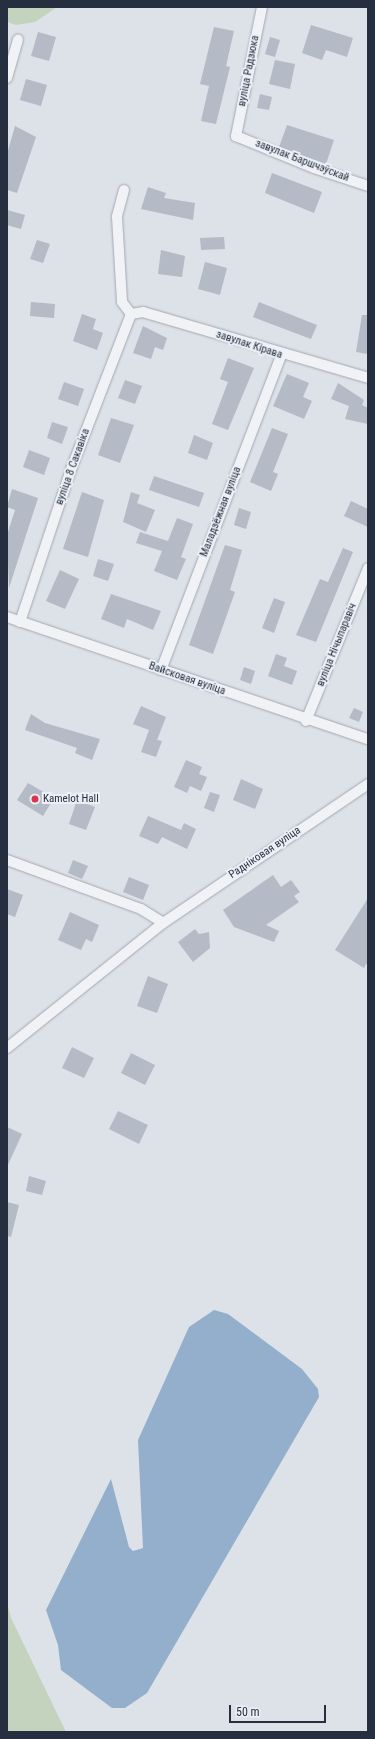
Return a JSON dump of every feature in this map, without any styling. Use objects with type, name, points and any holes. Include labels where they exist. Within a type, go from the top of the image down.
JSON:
[{"type":"street","name":"вуліца Радзюка","points":[[236,136],[262,7]]},
{"type":"street","points":[[7,78],[18,40]]},
{"type":"street","name":"завулак Баршчэўскай","points":[[236,136],[314,168],[368,186]]},
{"type":"street","points":[[124,190],[117,217],[122,302],[131,314]]},
{"type":"street","name":"завулак Кірава","points":[[131,314],[143,312],[281,355],[368,378]]},
{"type":"street","name":"вуліца 8 Сакавіка","points":[[20,622],[72,466],[131,314]]},
{"type":"street","name":"Маладзёжная вуліца","points":[[161,670],[281,355]]},
{"type":"street","name":"вуліца Нічыпаравіч","points":[[306,721],[368,568]]},
{"type":"street","name":"Вайсковая вуліца","points":[[7,617],[306,721],[368,739]]},
{"type":"street","name":"Радніковая вуліца","points":[[7,1048],[163,923],[368,784]]},
{"type":"street","points":[[7,860],[141,909],[163,923]]},
{"type":"green space","points":[[7,7],[57,7],[35,22],[16,25],[7,22]]},
{"type":"green space","points":[[7,1603],[11,1618],[66,1732],[7,1732]]},
{"type":"water","points":[[214,1310],[228,1314],[302,1369],[318,1389],[319,1397],[147,1693],[125,1708],[112,1708],[61,1670],[58,1645],[46,1610],[111,1479],[129,1547],[133,1551],[143,1548],[138,1440],[189,1327]]},
{"type":"building","points":[[311,25],[353,38],[347,57],[326,50],[322,60],[302,53]]},
{"type":"building","points":[[214,27],[234,31],[226,66],[230,67],[216,124],[201,121],[209,86],[200,84]]},
{"type":"building","points":[[38,32],[56,37],[49,61],[31,56]]},
{"type":"building","points":[[270,37],[280,40],[275,57],[265,54]]},
{"type":"building","points":[[275,60],[295,64],[290,89],[269,84]]},
{"type":"building","points":[[26,79],[47,85],[41,106],[20,100]]},
{"type":"building","points":[[260,94],[272,97],[269,110],[257,108]]},
{"type":"building","points":[[287,125],[334,140],[326,164],[279,147]]},
{"type":"building","points":[[15,126],[36,137],[17,193],[7,190],[7,154]]},
{"type":"building","points":[[272,173],[322,192],[314,213],[265,193]]},
{"type":"building","points":[[148,187],[166,193],[164,198],[195,203],[193,220],[141,209]]},
{"type":"building","points":[[7,210],[25,215],[21,229],[7,225]]},
{"type":"building","points":[[224,237],[225,249],[201,250],[200,238]]},
{"type":"building","points":[[37,240],[50,244],[43,263],[30,259]]},
{"type":"building","points":[[161,250],[185,256],[182,277],[158,274]]},
{"type":"building","points":[[205,262],[227,268],[220,295],[198,289]]},
{"type":"building","points":[[31,302],[55,304],[54,318],[30,316]]},
{"type":"building","points":[[259,302],[317,325],[311,339],[253,317]]},
{"type":"building","points":[[82,314],[96,319],[93,329],[103,333],[97,350],[73,341]]},
{"type":"building","points":[[362,315],[368,315],[368,354],[356,352]]},
{"type":"building","points":[[143,326],[167,338],[163,350],[155,347],[151,359],[133,353]]},
{"type":"building","points":[[228,358],[254,368],[228,430],[212,424],[228,382],[220,379]]},
{"type":"building","points":[[287,374],[309,383],[303,397],[312,401],[304,419],[273,406]]},
{"type":"building","points":[[125,380],[142,386],[135,404],[118,398]]},
{"type":"building","points":[[64,382],[84,389],[78,406],[58,399]]},
{"type":"building","points":[[338,383],[364,400],[362,405],[368,408],[368,424],[345,419],[349,406],[331,399]]},
{"type":"building","points":[[111,418],[134,425],[120,463],[98,455]]},
{"type":"building","points":[[52,422],[68,427],[62,444],[47,438]]},
{"type":"building","points":[[272,428],[288,434],[273,472],[278,474],[271,491],[250,482]]},
{"type":"building","points":[[194,435],[213,443],[207,460],[188,453]]},
{"type":"building","points":[[29,450],[50,458],[44,475],[23,467]]},
{"type":"building","points":[[154,476],[204,493],[199,507],[149,490]]},
{"type":"building","points":[[12,489],[38,498],[9,588],[7,535],[15,510],[7,507]]},
{"type":"building","points":[[82,492],[104,500],[88,557],[63,549]]},
{"type":"building","points":[[131,492],[140,495],[137,503],[155,510],[146,532],[123,522]]},
{"type":"building","points":[[351,501],[368,509],[368,527],[344,516]]},
{"type":"building","points":[[239,508],[251,512],[246,529],[234,525]]},
{"type":"building","points":[[177,518],[193,524],[181,557],[186,559],[177,580],[154,571],[162,551],[136,543],[140,532],[168,541]]},
{"type":"building","points":[[225,545],[242,550],[230,590],[235,592],[213,654],[189,645]]},
{"type":"building","points":[[343,548],[353,552],[316,642],[296,635],[320,579],[328,582]]},
{"type":"building","points":[[98,559],[114,564],[108,581],[93,576]]},
{"type":"building","points":[[60,570],[79,579],[65,609],[46,601]]},
{"type":"building","points":[[111,594],[161,611],[153,630],[127,619],[124,628],[101,619]]},
{"type":"building","points":[[274,598],[285,602],[274,633],[262,628]]},
{"type":"building","points":[[276,654],[287,658],[284,666],[297,671],[292,685],[268,676]]},
{"type":"building","points":[[244,667],[255,671],[251,684],[240,680]]},
{"type":"building","points":[[141,706],[166,717],[157,740],[162,741],[156,757],[141,752],[149,730],[133,724]]},
{"type":"building","points":[[354,708],[363,712],[359,722],[349,718]]},
{"type":"building","points":[[31,714],[45,723],[100,739],[92,760],[75,753],[77,748],[25,730]]},
{"type":"building","points":[[186,760],[202,767],[199,774],[207,777],[201,791],[190,786],[187,793],[174,787]]},
{"type":"building","points":[[241,779],[263,789],[255,809],[233,800]]},
{"type":"building","name":"Kamelot Hall","points":[[28,783],[54,798],[43,816],[17,800]]},
{"type":"building","points":[[210,792],[220,795],[214,812],[204,808]]},
{"type":"building","points":[[77,800],[95,807],[86,830],[69,824]]},
{"type":"building","points":[[148,816],[181,830],[184,823],[196,829],[187,849],[162,837],[158,844],[139,836]]},
{"type":"building","points":[[73,860],[88,866],[82,879],[68,873]]},
{"type":"building","points":[[273,875],[281,887],[291,880],[300,892],[294,896],[299,902],[266,925],[279,931],[274,942],[234,927],[223,910]]},
{"type":"building","points":[[129,877],[149,885],[143,900],[123,892]]},
{"type":"building","points":[[7,889],[23,895],[15,917],[7,914]]},
{"type":"building","points":[[368,898],[368,961],[364,968],[335,950]]},
{"type":"building","points":[[70,912],[99,925],[92,942],[86,939],[81,950],[58,940]]},
{"type":"building","points":[[195,929],[199,934],[209,932],[210,948],[193,962],[178,942]]},
{"type":"building","points":[[148,976],[168,984],[157,1013],[137,1006]]},
{"type":"building","points":[[72,1047],[94,1058],[84,1078],[62,1068]]},
{"type":"building","points":[[131,1053],[155,1065],[145,1085],[121,1073]]},
{"type":"building","points":[[118,1111],[148,1125],[139,1144],[109,1129]]},
{"type":"building","points":[[7,1127],[22,1134],[7,1167]]},
{"type":"building","points":[[29,1176],[46,1181],[42,1195],[26,1191]]},
{"type":"building","points":[[7,1202],[19,1205],[11,1237],[7,1236]]},
{"type":"place","name":"Kamelot Hall","points":[[35,799]]}]
